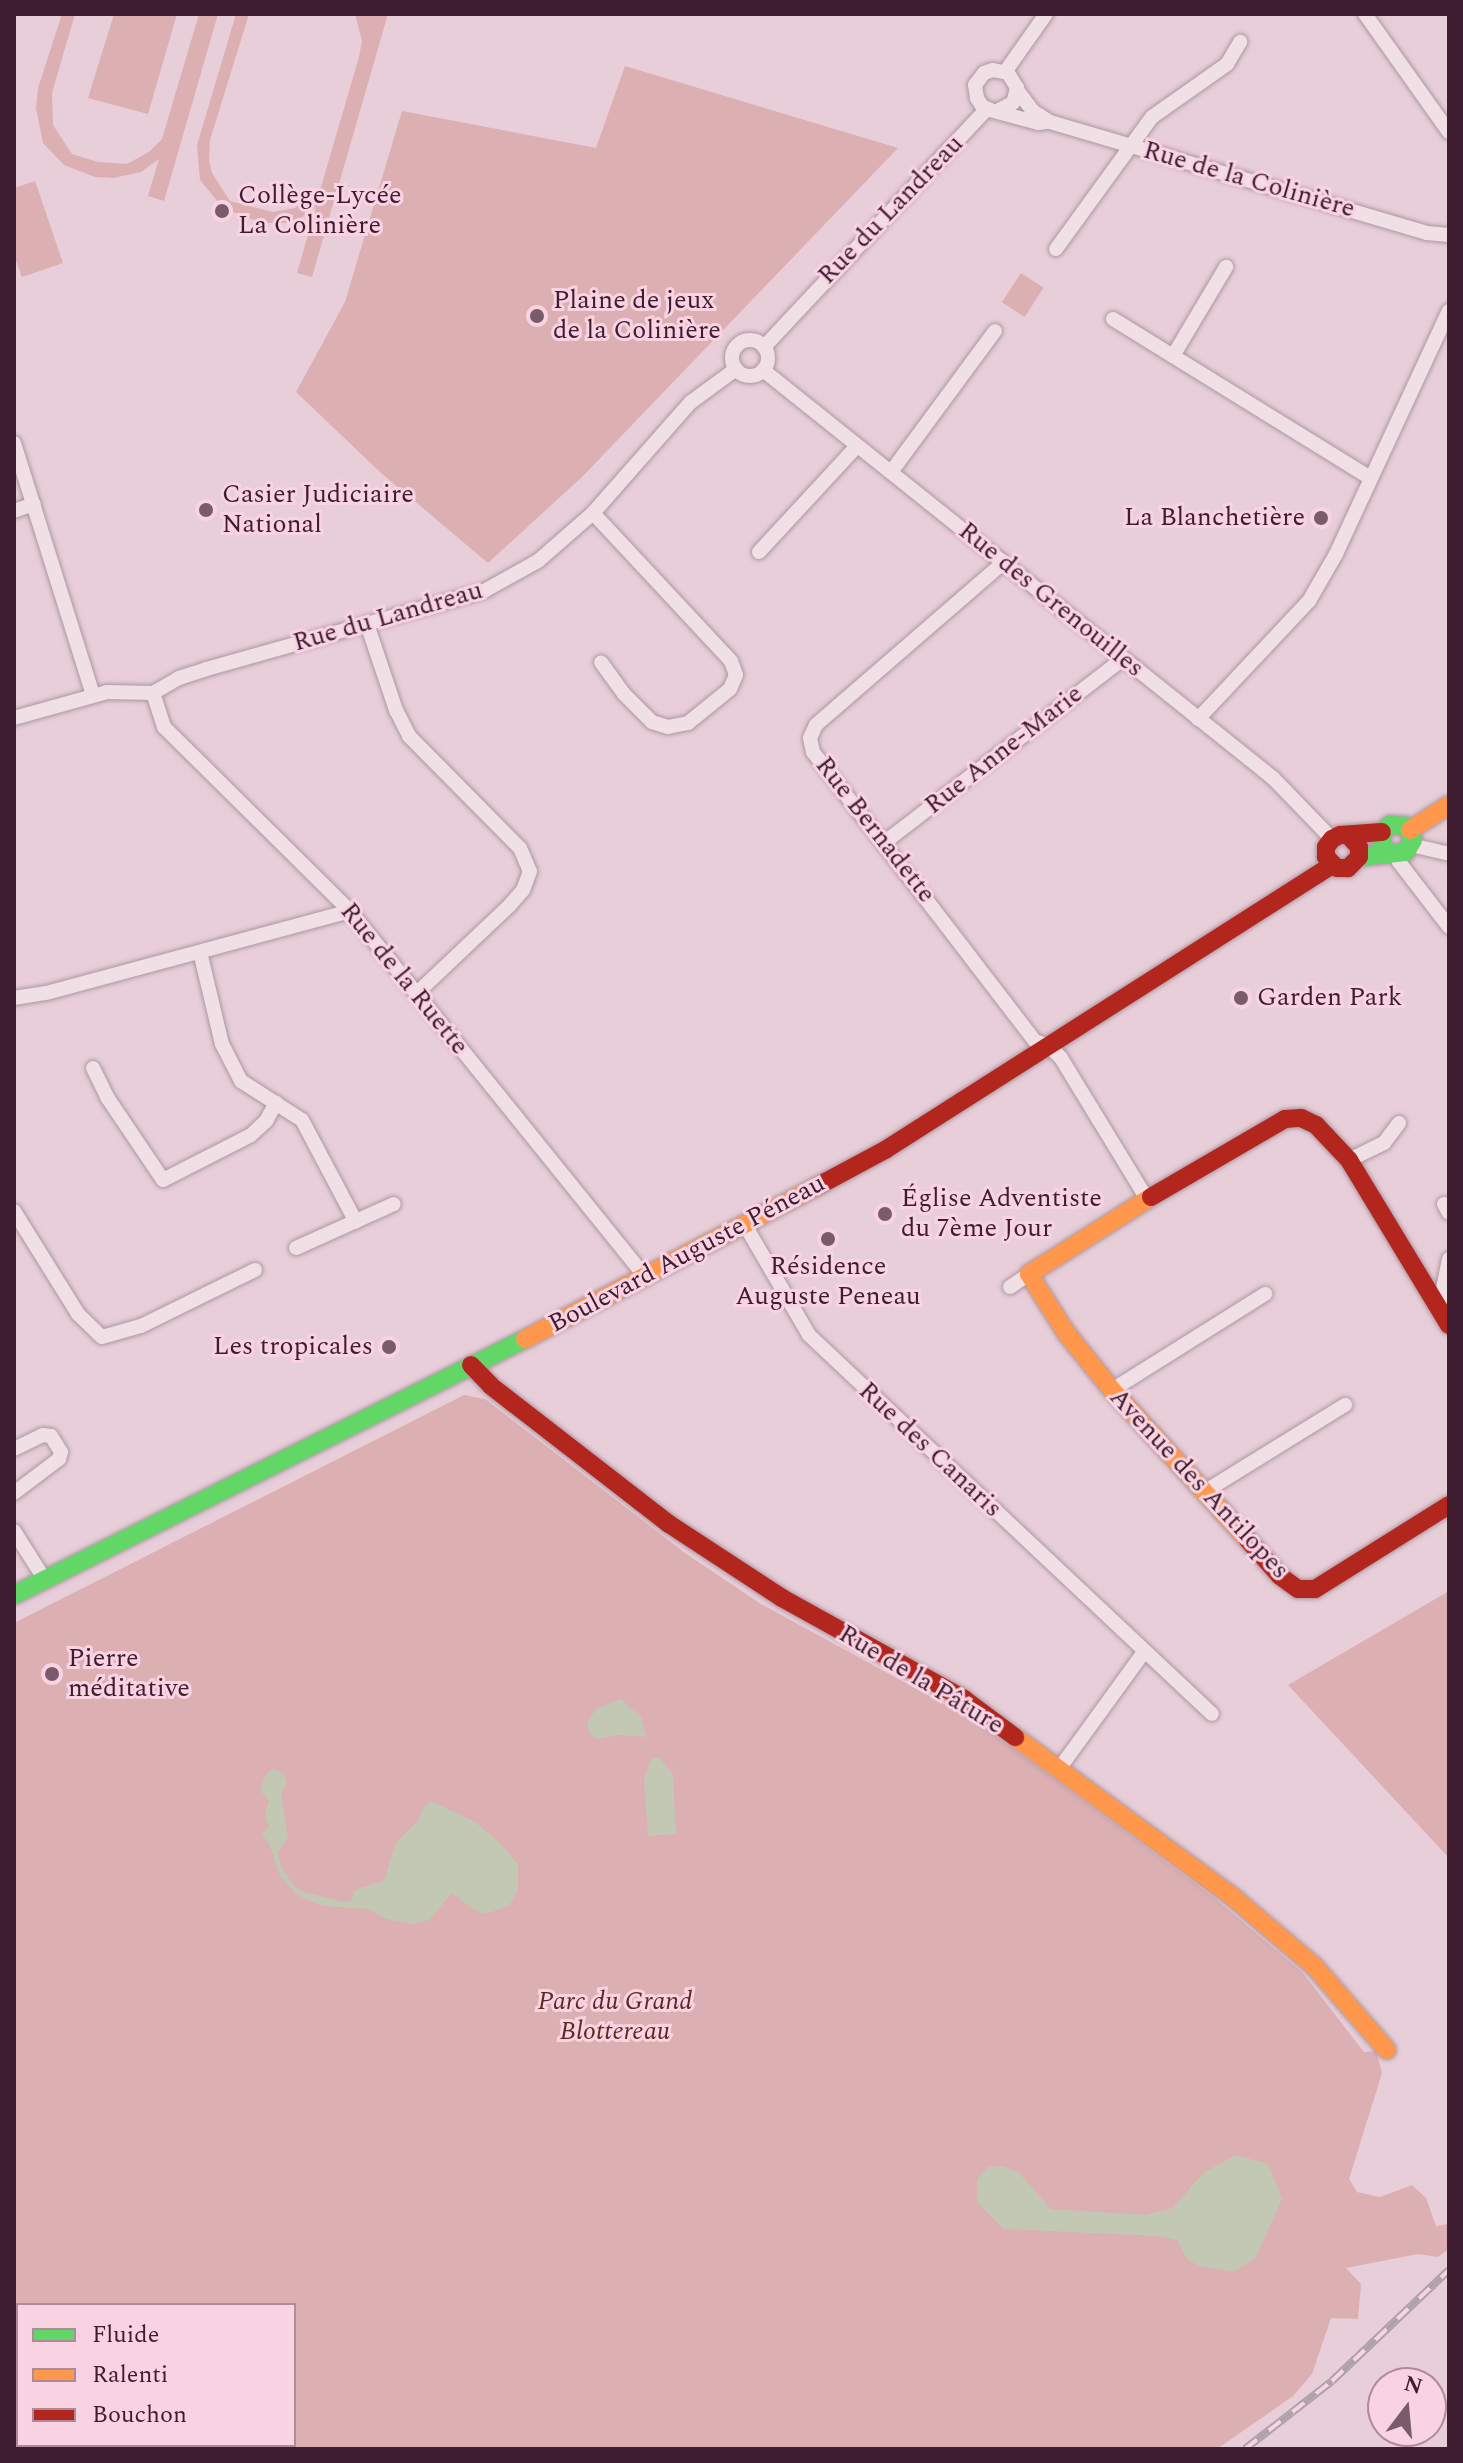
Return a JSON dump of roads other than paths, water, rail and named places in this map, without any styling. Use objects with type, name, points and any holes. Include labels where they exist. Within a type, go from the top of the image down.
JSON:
[{"type":"street","points":[[1005,72],[1046,14]]},
{"type":"street","points":[[1365,14],[1449,132]]},
{"type":"street","points":[[1056,249],[1152,117],[1227,64],[1240,42]]},
{"type":"street","points":[[987,71],[1005,72],[1014,79],[1017,90],[1013,103],[992,110],[977,98],[978,79],[987,71]]},
{"type":"street","name":"Rue de la Colinière","points":[[1017,90],[1033,111],[1050,122],[1427,233],[1449,235]]},
{"type":"street","name":"Rue de la Colinière","points":[[992,110],[1038,123],[1050,122]]},
{"type":"street","name":"Rue du Landreau","points":[[764,347],[992,110]]},
{"type":"street","points":[[1173,356],[1226,267]]},
{"type":"street","points":[[1198,719],[1309,601],[1336,554],[1370,478],[1444,337],[1449,311]]},
{"type":"street","points":[[1113,319],[1370,478]]},
{"type":"street","points":[[891,472],[995,331]]},
{"type":"street","points":[[752,340],[764,347],[767,361],[763,370],[752,375],[736,369],[732,354],[737,345],[752,340]]},
{"type":"street","name":"Rue du Landreau","points":[[14,718],[93,695],[121,691],[153,693],[188,675],[462,599],[506,580],[538,561],[593,513],[691,402],[736,369]]},
{"type":"street","name":"Rue des Grenouilles","points":[[763,370],[1273,778],[1340,837]]},
{"type":"street","points":[[14,443],[93,695]]},
{"type":"street","points":[[759,552],[857,446]]},
{"type":"street","points":[[14,511],[34,504]]},
{"type":"street","points":[[593,513],[731,661],[736,675],[730,689],[688,723],[668,727],[652,722],[624,694],[601,662]]},
{"type":"street","name":"Rue Bernadette","points":[[1004,562],[816,725],[810,738],[813,752],[1035,1041],[1049,1046]]},
{"type":"street","points":[[367,624],[396,710],[409,736],[520,848],[530,871],[523,890],[509,906],[417,993]]},
{"type":"street","name":"Rue Anne-Marie","points":[[885,842],[1123,659]]},
{"type":"street","name":"Rue de la Ruette","points":[[153,693],[164,727],[350,911],[645,1277]]},
{"type":"street","name":"Boulevard Auguste Péneau","points":[[14,1595],[645,1277],[885,1150],[1332,865],[1348,868],[1359,857],[1402,846],[1449,805]]},
{"type":"street","name":"Boulevard Auguste Péneau","points":[[1340,837],[1382,832],[1395,823],[1402,846]]},
{"type":"street","points":[[1382,832],[1382,847],[1402,846],[1449,854]]},
{"type":"street","points":[[1332,865],[1326,852],[1340,837],[1359,847],[1359,857]]},
{"type":"street","points":[[1402,846],[1399,862],[1449,927]]},
{"type":"street","points":[[14,1000],[350,911]]},
{"type":"street","points":[[200,952],[222,1044],[241,1081],[302,1120],[356,1222]]},
{"type":"street","points":[[1049,1046],[1061,1058],[1147,1199]]},
{"type":"street","points":[[93,1068],[107,1097],[163,1180],[251,1135],[266,1121],[276,1103]]},
{"type":"street","points":[[1010,1287],[1147,1199],[1285,1119],[1301,1118],[1316,1125],[1349,1160],[1444,1317]]},
{"type":"street","points":[[1349,1160],[1384,1143],[1399,1123]]},
{"type":"street","points":[[296,1248],[394,1204]]},
{"type":"street","points":[[14,1211],[78,1314],[102,1337],[141,1326],[255,1270]]},
{"type":"street","name":"Rue des Canaris","points":[[745,1225],[809,1335],[1212,1714]]},
{"type":"street","points":[[1444,1317],[1449,1259]]},
{"type":"street","name":"Avenue des Antilopes","points":[[1029,1274],[1067,1334],[1112,1390],[1280,1576],[1298,1589],[1315,1589],[1449,1505]]},
{"type":"street","points":[[1112,1390],[1265,1294]]},
{"type":"street","name":"Rue de la Pâture","points":[[471,1365],[491,1386],[669,1524],[782,1598],[964,1699],[1234,1898],[1314,1966],[1387,2050]]},
{"type":"street","points":[[1204,1492],[1345,1405]]},
{"type":"street","points":[[14,1449],[43,1435],[51,1436],[61,1452],[59,1459],[14,1493]]},
{"type":"street","points":[[14,1531],[45,1580]]},
{"type":"street","points":[[1059,1769],[1144,1652]]},
{"type":"railway","points":[[1245,2449],[1332,2381],[1449,2270]]},
{"type":"place","name":"Collège-Lycée La Colinière","points":[[222,211]]},
{"type":"place","name":"Plaine de jeux de la Colinière","points":[[537,316]]},
{"type":"place","name":"Casier Judiciaire National","points":[[206,510]]},
{"type":"place","name":"La Blanchetière","points":[[1321,518]]},
{"type":"place","name":"Garden Park","points":[[1241,998]]},
{"type":"place","name":"Église Adventiste du 7ème Jour","points":[[885,1214]]},
{"type":"place","name":"Résidence Auguste Peneau","points":[[828,1239]]},
{"type":"place","name":"Les tropicales","points":[[389,1347]]},
{"type":"place","name":"Pierre méditative","points":[[52,1674]]},
{"type":"park label","name":"Parc du Grand Blottereau","points":[[615,2017]]}]
